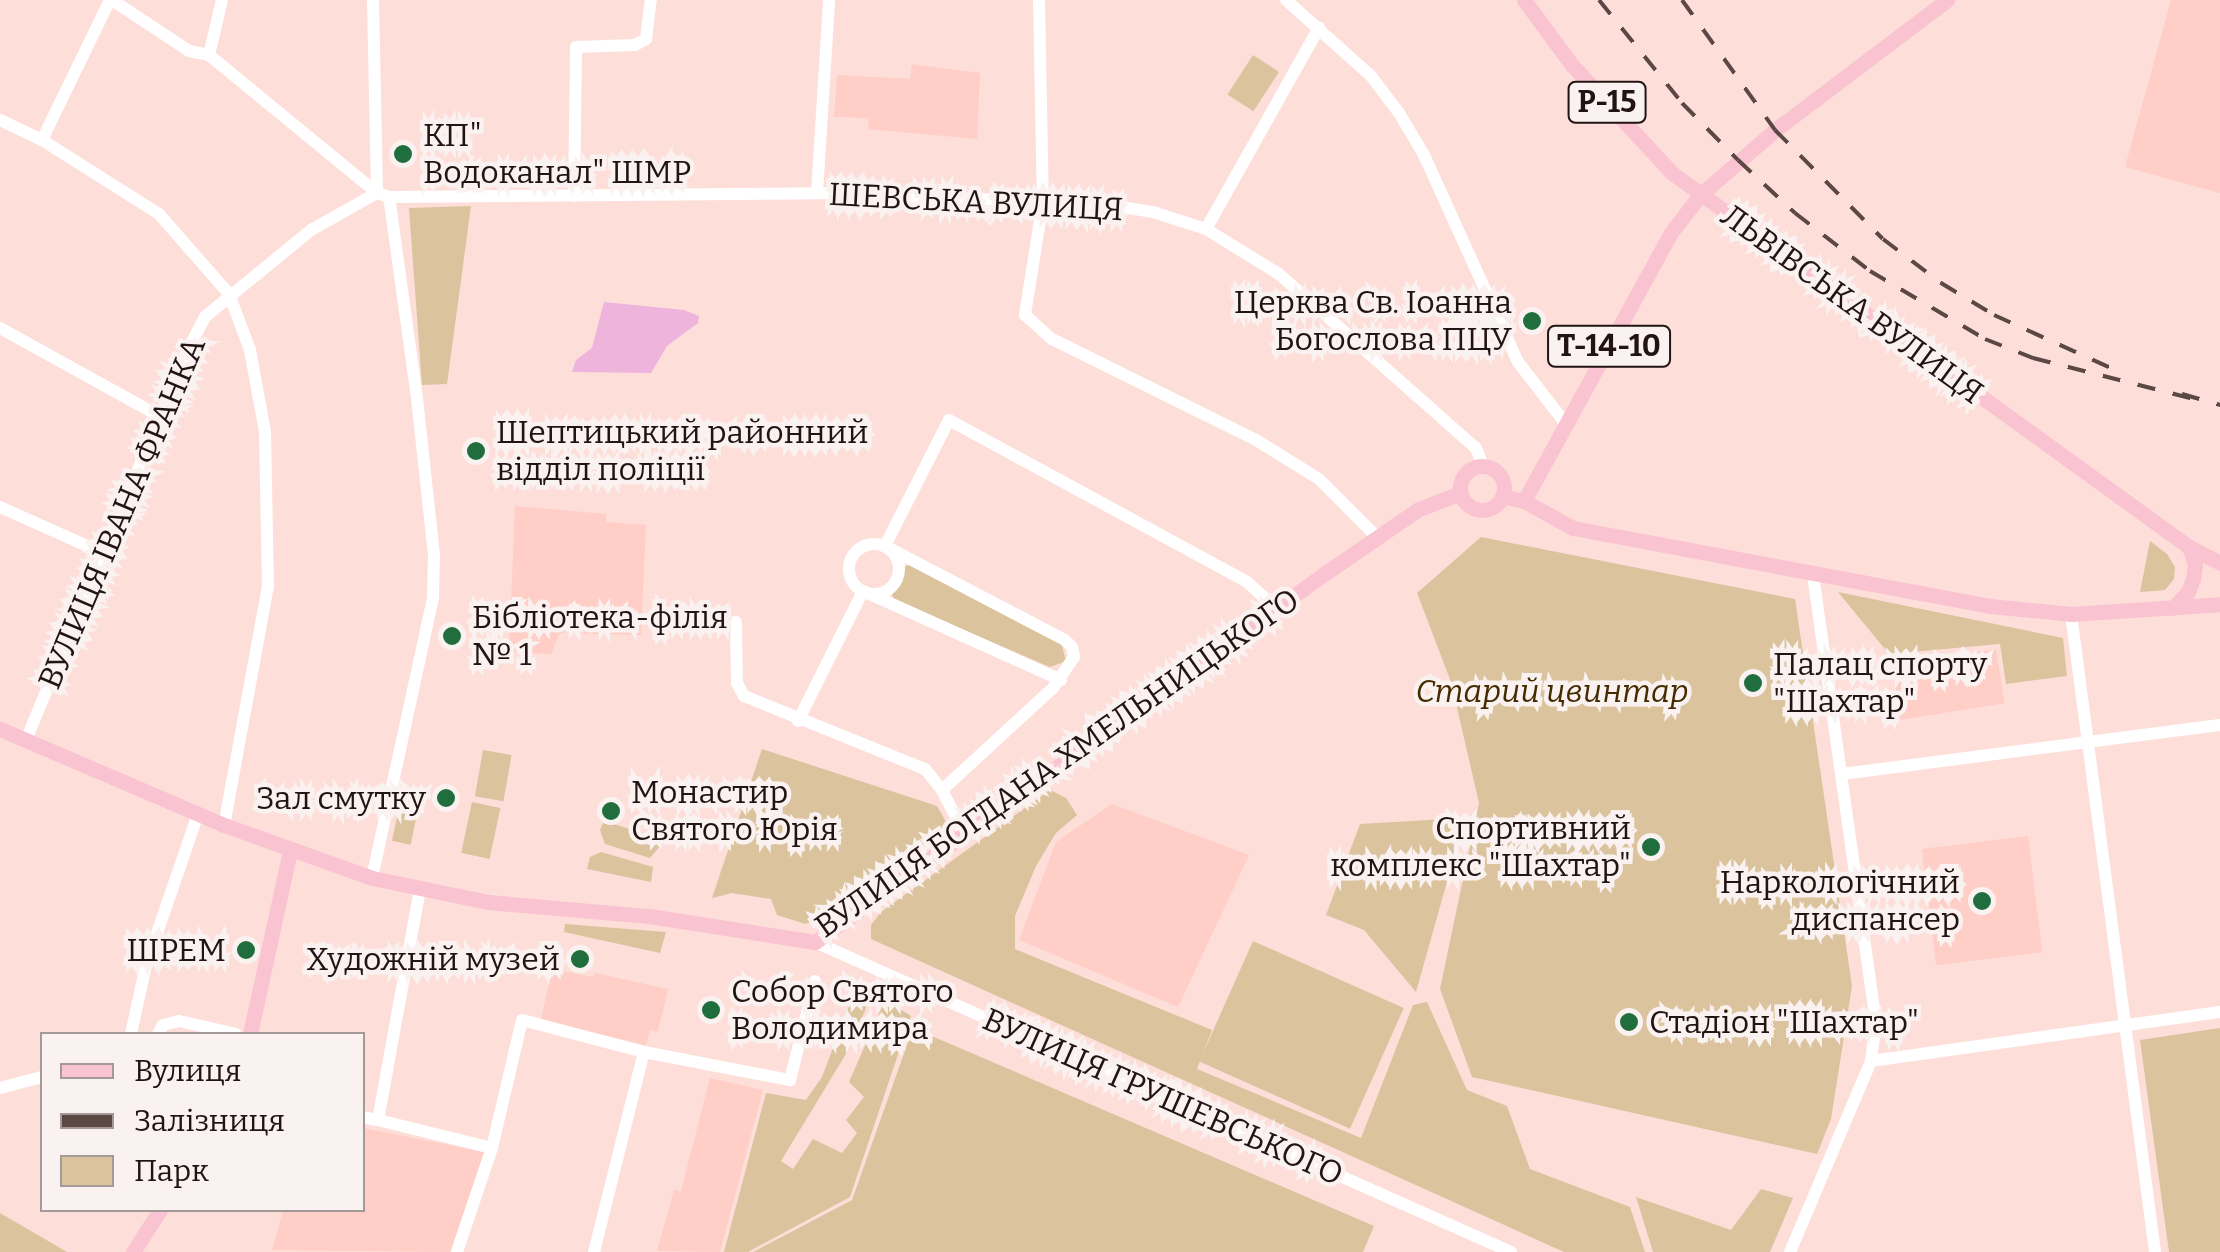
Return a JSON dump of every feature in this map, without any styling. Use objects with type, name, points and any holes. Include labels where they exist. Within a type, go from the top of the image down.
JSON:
[{"type":"main road","name":"ЛЬВІВСЬКА ВУЛИЦЯ","points":[[1524,0],[1572,65],[1672,173],[2189,547],[2220,564]]},
{"type":"main road","points":[[1700,195],[1774,130],[1947,0]]},
{"type":"main road","name":"Т-14-10","points":[[1524,501],[1670,234],[1700,195]]},
{"type":"main road","points":[[1484,466],[1500,476],[1502,496],[1493,506],[1480,510],[1467,504],[1460,493],[1465,474],[1484,466]]},
{"type":"main road","name":"ВУЛИЦЯ БОГДАНА ХМЕЛЬНИЦЬКОГО","points":[[0,728],[224,825],[372,878],[488,902],[756,930],[815,942],[1417,510],[1460,493]]},
{"type":"main road","points":[[1502,496],[1524,501],[1573,528],[1990,606],[2071,614],[2220,604]]},
{"type":"main road","points":[[2173,608],[2193,579],[2195,564],[2189,547]]},
{"type":"main road","points":[[250,1032],[290,851]]},
{"type":"main road","points":[[133,1252],[159,1212]]},
{"type":"street","points":[[42,140],[111,0],[190,51],[209,54],[383,194]]},
{"type":"street","points":[[209,54],[222,0]]},
{"type":"street","points":[[372,878],[433,598],[434,554],[417,398],[383,194],[373,0]]},
{"type":"street","points":[[574,196],[576,48],[635,44],[646,39],[651,0]]},
{"type":"street","points":[[817,193],[829,0]]},
{"type":"street","points":[[1040,0],[1043,202],[1025,316],[1037,328],[1256,440],[1319,479],[1378,538]]},
{"type":"street","points":[[1286,0],[1372,76],[1399,113],[1424,154],[1518,362],[1566,424]]},
{"type":"street","points":[[1206,230],[1319,28]]},
{"type":"street","points":[[0,120],[42,140],[159,214],[229,294],[250,350],[265,432],[268,586],[224,825]]},
{"type":"street","name":"ШЕВСЬКА ВУЛИЦЯ","points":[[383,194],[817,193],[1103,204],[1153,212],[1206,230],[1278,274],[1476,448],[1484,466]]},
{"type":"street","name":"ВУЛИЦЯ ІВАНА ФРАНКА","points":[[26,740],[206,316],[312,230],[383,194]]},
{"type":"street","points":[[0,328],[163,418]]},
{"type":"street","points":[[885,546],[950,420],[1247,582],[1277,608]]},
{"type":"street","points":[[0,506],[104,553]]},
{"type":"street","points":[[942,790],[1061,680],[1074,657],[1065,640],[885,546],[868,544],[850,561],[850,575],[863,591],[1061,680]]},
{"type":"street","points":[[863,591],[882,592],[896,580],[897,560],[885,546]]},
{"type":"street","points":[[1790,1252],[1871,1061],[1876,1023],[1814,572]]},
{"type":"street","points":[[798,722],[863,591]]},
{"type":"street","points":[[2071,614],[2155,1252]]},
{"type":"street","points":[[736,622],[738,683],[744,696],[798,722],[925,770],[942,790],[965,835]]},
{"type":"street","points":[[1842,774],[2220,725]]},
{"type":"street","points":[[131,1032],[146,964],[198,814]]},
{"type":"street","points":[[378,1120],[420,890]]},
{"type":"street","name":"ВУЛИЦЯ ГРУШЕВСЬКОГО","points":[[815,942],[1511,1252]]},
{"type":"street","points":[[457,1252],[492,1148],[522,1020],[644,1052],[790,1080],[815,981]]},
{"type":"street","points":[[1871,1061],[2220,1012]]},
{"type":"street","points":[[159,1032],[163,1025],[178,1021],[227,1032]]},
{"type":"street","points":[[594,1252],[644,1052]]},
{"type":"street","points":[[0,1088],[40,1078]]},
{"type":"street","points":[[365,1118],[492,1148]]},
{"type":"shaded area","points":[[2171,0],[2220,0],[2220,193],[2125,167]]},
{"type":"shaded area","points":[[912,64],[980,73],[977,139],[869,129],[868,118],[834,117],[837,75],[910,79]]},
{"type":"shaded area","points":[[604,302],[684,310],[699,316],[698,323],[667,346],[651,373],[572,372],[576,360],[592,348]]},
{"type":"shaded area","points":[[515,506],[606,514],[606,522],[646,525],[641,635],[560,633],[551,654],[509,652]]},
{"type":"shaded area","points":[[1996,649],[2005,703],[1901,720],[1892,665]]},
{"type":"shaded area","points":[[1112,804],[1249,855],[1178,1007],[1019,940],[1056,842]]},
{"type":"shaded area","name":"Наркологічний диспансер","points":[[2028,836],[2042,952],[1936,965],[1922,849]]},
{"type":"shaded area","points":[[552,969],[593,977],[595,973],[668,989],[658,1032],[650,1030],[646,1045],[541,1020]]},
{"type":"shaded area","points":[[710,1078],[763,1090],[720,1252],[657,1251],[674,1190],[681,1191]]},
{"type":"shaded area","points":[[365,1128],[484,1152],[450,1252],[272,1250],[282,1212],[365,1212]]},
{"type":"green space","points":[[1253,55],[1279,72],[1253,111],[1227,94]]},
{"type":"green space","points":[[471,206],[447,384],[422,385],[409,208]]},
{"type":"green space","name":"Спортивний комплекс \"Шахтар\"","points":[[1481,537],[1795,599],[1852,986],[1831,1119],[1817,1154],[1472,1077],[1440,989],[1479,803],[1451,682],[1417,593]]},
{"type":"green space","points":[[2150,541],[2167,554],[2175,567],[2174,579],[2165,590],[2140,592]]},
{"type":"green space","points":[[911,564],[1061,642],[1066,661],[1050,667],[894,600],[892,594],[904,567]]},
{"type":"green space","points":[[1838,592],[2063,638],[2067,676],[2006,684],[2000,644],[1889,654]]},
{"type":"green space","points":[[762,749],[937,806],[949,827],[832,913],[805,924],[777,915],[771,899],[732,893],[712,898]]},
{"type":"green space","points":[[483,750],[512,755],[503,801],[475,796]]},
{"type":"green space","points":[[403,789],[422,793],[411,845],[392,841]]},
{"type":"green space","points":[[1050,790],[1066,798],[1077,815],[1056,833],[1036,866],[1015,916],[1015,949],[1212,1030],[1197,1069],[1361,1138],[1413,1005],[1427,1002],[1467,1090],[1507,1106],[1530,1169],[1630,1207],[1645,1252],[1564,1252],[871,939],[871,925],[881,912]]},
{"type":"green space","points":[[472,802],[500,808],[490,859],[461,853]]},
{"type":"green space","points":[[1446,819],[1457,846],[1416,992],[1364,930],[1326,915],[1360,824]]},
{"type":"green space","points":[[604,821],[665,840],[650,858],[605,844],[600,830]]},
{"type":"green space","points":[[601,852],[653,867],[651,882],[587,869],[590,857]]},
{"type":"green space","points":[[565,924],[666,932],[660,953],[564,932]]},
{"type":"green space","points":[[1253,941],[1404,1008],[1350,1129],[1199,1062]]},
{"type":"green space","points":[[855,990],[871,995],[852,1044],[781,1161],[793,1169],[813,1139],[842,1153],[857,1133],[846,1120],[864,1097],[849,1082],[885,1000],[911,1016],[850,1197],[748,1252],[724,1252],[766,1093],[806,1100],[822,1077]]},
{"type":"green space","points":[[913,1028],[1374,1226],[1363,1252],[753,1252],[852,1200]]},
{"type":"green space","points":[[2220,1028],[2220,1252],[2169,1252],[2140,1040]]},
{"type":"green space","points":[[1761,1189],[1793,1198],[1770,1252],[1653,1252],[1636,1197],[1731,1230]]},
{"type":"green space","points":[[0,1213],[67,1252],[0,1252]]},
{"type":"railway","points":[[1599,0],[1682,103],[1738,160],[1795,213],[1870,271],[1985,339],[2033,358],[2194,399]]},
{"type":"railway","points":[[1682,0],[1775,130],[1883,239],[1941,283],[1994,315],[2111,368]]},
{"type":"railway","points":[[2182,394],[2220,405]]},
{"type":"place","name":"КП\" Водоканал\" ШМР","points":[[403,154]]},
{"type":"place","name":"Церква Св. Іоанна Богослова ПЦУ","points":[[1532,321]]},
{"type":"place","name":"Шептицький районний відділ поліції","points":[[476,451]]},
{"type":"place","name":"Бiблiотека-фiлiя № 1","points":[[452,636]]},
{"type":"place","name":"Палац спорту \"Шахтар\"","points":[[1753,683]]},
{"type":"place","name":"Зал смутку","points":[[446,798]]},
{"type":"place","name":"Монастир Святого Юрія","points":[[611,811]]},
{"type":"place","name":"Спортивний комплекс \"Шахтар\"","points":[[1651,847]]},
{"type":"place","name":"Наркологічний диспансер","points":[[1982,901]]},
{"type":"place","name":"ШРЕМ","points":[[246,950]]},
{"type":"place","name":"Художній музей","points":[[580,959]]},
{"type":"place","name":"Собор Святого Володимира","points":[[711,1010]]},
{"type":"place","name":"Стадіон \"Шахтар\"","points":[[1629,1022]]},
{"type":"park label","name":"Старий цвинтар","points":[[1552,691]]}]
